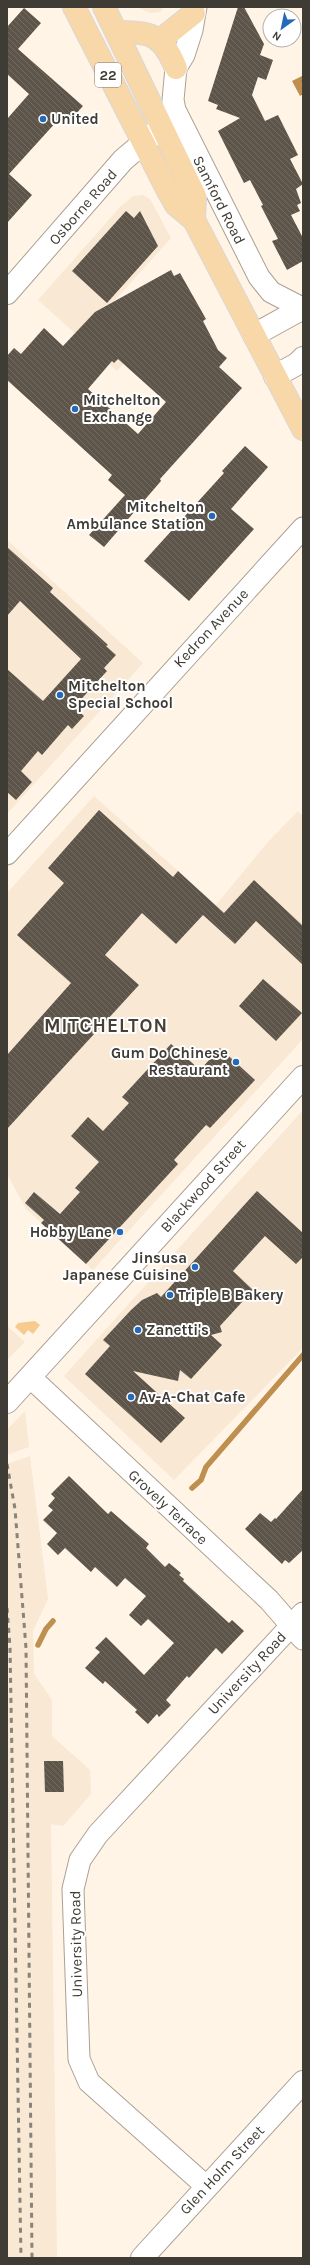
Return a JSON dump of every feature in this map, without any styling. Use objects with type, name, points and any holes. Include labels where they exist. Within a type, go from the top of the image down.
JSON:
[{"type":"main road","name":"Samford Road","points":[[74,7],[176,205],[194,220],[303,429]]},
{"type":"main road","name":"Samford Road","points":[[104,7],[163,126],[195,196],[194,220]]},
{"type":"main road","points":[[159,40],[195,10]]},
{"type":"main road","points":[[117,32],[147,33],[159,40],[176,68]]},
{"type":"street","points":[[176,68],[184,55],[192,30],[195,10]]},
{"type":"street","name":"Samford Road","points":[[176,68],[173,100],[176,110],[259,277],[270,292],[302,308]]},
{"type":"street","name":"Osborne Road","points":[[7,293],[124,160],[163,126]]},
{"type":"street","points":[[254,335],[302,308]]},
{"type":"street","points":[[275,376],[297,364],[303,358]]},
{"type":"street","name":"Kedron Avenue","points":[[7,854],[303,528]]},
{"type":"street","name":"Blackwood Street","points":[[7,1402],[303,1076]]},
{"type":"street","name":"Grovely Terrace","points":[[30,1377],[269,1600],[299,1626]]},
{"type":"street","name":"University Road","points":[[207,2186],[88,2082],[78,2060],[73,1889],[80,1860],[98,1834],[299,1626]]},
{"type":"street","name":"Glen Holm Street","points":[[142,2258],[303,2082]]},
{"type":"shaded area","points":[[137,7],[164,7],[160,12],[150,13]]},
{"type":"shaded area","points":[[143,195],[150,199],[171,238],[108,308],[143,341],[117,371],[38,300],[121,206],[133,196]]},
{"type":"shaded area","name":"Mitchelton Special School","points":[[7,540],[143,663],[7,814]]},
{"type":"shaded area","points":[[94,796],[216,905],[267,843],[298,811],[303,816],[303,1039],[93,1270],[26,1209],[7,1174],[7,893]]},
{"type":"shaded area","points":[[303,1110],[303,1348],[174,1480],[64,1376]]},
{"type":"shaded area","points":[[35,1321],[40,1325],[33,1334],[28,1330],[24,1335],[15,1327],[18,1323]]},
{"type":"shaded area","points":[[7,1326],[25,1342],[7,1360]]},
{"type":"shaded area","points":[[25,1411],[29,1447],[7,1455],[7,1430]]},
{"type":"shaded area","points":[[30,1456],[48,1599],[33,1631],[34,1674],[52,1700],[52,1736],[90,1770],[91,1794],[63,1826],[51,1824],[57,2258],[7,2258],[7,1464]]},
{"type":"water","points":[[302,76],[303,94],[300,96],[292,81]]},
{"type":"building","points":[[238,7],[244,7],[262,40],[263,48],[260,55],[273,60],[266,80],[258,77],[252,95],[265,121],[278,115],[298,155],[290,159],[303,184],[296,189],[301,203],[297,205],[300,211],[291,215],[303,238],[303,261],[287,270],[272,241],[278,239],[261,206],[263,205],[250,180],[244,183],[218,131],[240,118],[216,109],[218,105],[208,101]]},
{"type":"building","points":[[24,8],[41,23],[18,49],[83,106],[65,126],[58,120],[9,174],[32,195],[7,223],[7,119],[29,94],[7,74],[7,27]]},
{"type":"building","points":[[126,211],[134,218],[140,211],[158,246],[107,303],[72,271]]},
{"type":"building","points":[[171,270],[174,276],[180,273],[206,319],[203,321],[218,350],[227,358],[219,367],[242,388],[160,479],[161,481],[104,547],[89,535],[125,495],[108,480],[112,475],[7,380],[7,356],[14,348],[21,354],[44,328],[63,346],[95,312]],"holes":[[[118,359],[166,402],[138,434],[88,389],[112,361],[114,363]]]},
{"type":"building","name":"Mitchelton Ambulance Station","points":[[245,446],[268,467],[231,509],[254,529],[189,601],[144,561],[224,473],[222,471]]},
{"type":"building","points":[[7,547],[53,588],[50,592],[108,645],[106,646],[116,655],[104,668],[107,671],[74,707],[84,716],[72,729],[68,725],[42,755],[38,751],[21,771],[32,782],[16,800],[7,792],[7,669],[43,701],[81,659],[20,601],[7,616]]},
{"type":"building","points":[[99,810],[173,877],[178,871],[224,913],[254,880],[303,926],[303,965],[256,921],[235,944],[203,915],[176,944],[142,913],[105,955],[139,985],[7,1129],[7,1055],[71,983],[17,935],[64,883],[48,868]]},
{"type":"building","points":[[263,979],[302,1013],[276,1041],[239,1006]]},
{"type":"building","points":[[171,1044],[200,1070],[220,1048],[255,1080],[210,1128],[206,1125],[174,1160],[178,1164],[86,1264],[41,1223],[44,1220],[25,1203],[34,1192],[60,1214],[80,1192],[75,1188],[99,1162],[71,1136],[88,1117],[103,1131],[129,1103],[122,1097]]},
{"type":"building","points":[[257,1191],[303,1233],[303,1257],[296,1264],[265,1236],[233,1271],[253,1290],[220,1326],[222,1332],[211,1335],[222,1345],[191,1379],[180,1370],[178,1381],[133,1371],[185,1418],[161,1443],[85,1374],[110,1346],[103,1340],[131,1310],[142,1300],[157,1293],[161,1297]]},
{"type":"building","points":[[69,1476],[108,1514],[111,1511],[149,1544],[146,1548],[165,1567],[169,1563],[181,1573],[179,1575],[184,1579],[183,1581],[229,1623],[232,1620],[244,1631],[222,1654],[216,1648],[189,1678],[187,1676],[166,1700],[171,1705],[159,1717],[157,1714],[148,1724],[135,1712],[137,1710],[105,1681],[103,1684],[85,1668],[100,1652],[95,1648],[106,1637],[144,1675],[174,1643],[148,1619],[141,1626],[129,1615],[146,1596],[125,1578],[117,1587],[95,1567],[91,1572],[65,1548],[58,1555],[47,1544],[57,1533],[43,1520],[53,1510],[48,1506],[55,1498],[51,1494]]},
{"type":"building","points":[[303,1489],[303,1550],[289,1563],[285,1560],[282,1564],[245,1529],[260,1513],[271,1522],[275,1518],[276,1519]]},
{"type":"building","points":[[44,1761],[63,1761],[64,1792],[45,1792]]},
{"type":"waterway","points":[[192,1488],[201,1480],[206,1467],[303,1355]]},
{"type":"waterway","points":[[38,1645],[46,1629],[53,1621]]},
{"type":"railway","points":[[7,1464],[15,1509],[26,1648],[32,2258]]},
{"type":"railway","points":[[7,1608],[10,1647],[21,2258]]},
{"type":"place","name":"United","points":[[43,119]]},
{"type":"place","name":"Mitchelton Exchange","points":[[75,409]]},
{"type":"place","name":"Mitchelton Ambulance Station","points":[[212,516]]},
{"type":"place","name":"Mitchelton Special School","points":[[60,695]]},
{"type":"place","name":"Gum Do Chinese Restaurant","points":[[236,1062]]},
{"type":"place","name":"Hobby Lane","points":[[120,1232]]},
{"type":"place","name":"Jinsusa Japanese Cuisine","points":[[195,1267]]},
{"type":"place","name":"Triple B Bakery","points":[[170,1295]]},
{"type":"place","name":"Zanetti's","points":[[138,1330]]},
{"type":"place","name":"Av-A-Chat Cafe","points":[[131,1397]]},
{"type":"district","name":"MITCHELTON","points":[[106,1026]]}]
